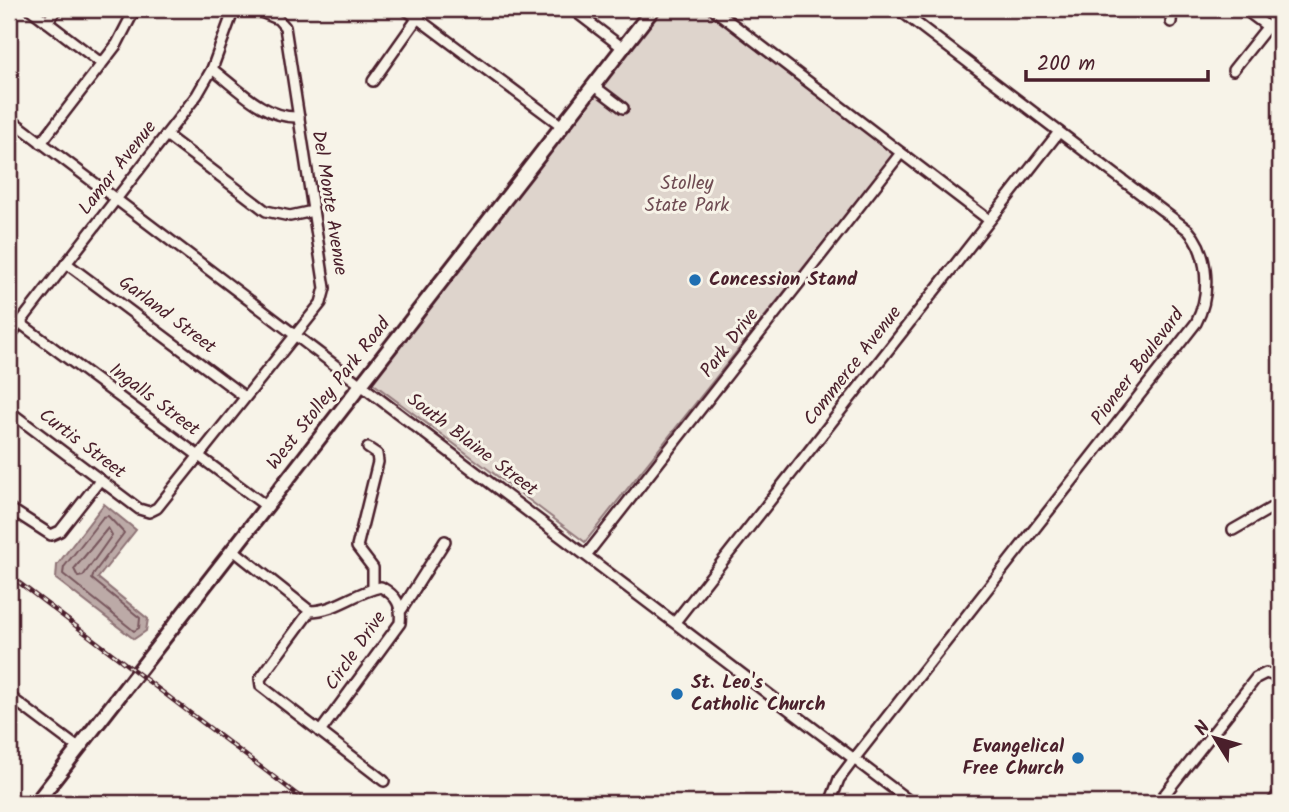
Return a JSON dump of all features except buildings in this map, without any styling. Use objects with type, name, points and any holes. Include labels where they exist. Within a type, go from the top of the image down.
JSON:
[{"type":"main road","name":"West Stolley Park Road","points":[[36,803],[653,9]]},
{"type":"street","points":[[30,9],[101,63]]},
{"type":"street","points":[[47,22],[57,9]]},
{"type":"street","points":[[41,143],[129,24],[135,9]]},
{"type":"street","name":"Lamar Avenue","points":[[9,337],[166,135],[212,69],[234,9]]},
{"type":"street","name":"Del Monte Avenue","points":[[134,505],[149,512],[157,508],[321,303],[325,288],[285,27],[278,19],[254,9]]},
{"type":"street","points":[[405,9],[562,126]]},
{"type":"street","points":[[373,81],[424,9]]},
{"type":"street","points":[[572,9],[623,48]]},
{"type":"street","points":[[713,9],[989,220]]},
{"type":"street","name":"Pioneer Boulevard","points":[[830,803],[839,779],[854,759],[1179,344],[1203,309],[1206,294],[1199,242],[1188,230],[898,9]]},
{"type":"street","points":[[1171,22],[1172,9]]},
{"type":"street","points":[[1244,9],[1280,36]]},
{"type":"street","points":[[1233,70],[1268,26]]},
{"type":"street","points":[[212,69],[270,112],[286,118],[299,117]]},
{"type":"street","points":[[594,86],[623,108]]},
{"type":"street","name":"South Blaine Street","points":[[9,118],[912,803]]},
{"type":"street","name":"Commerce Avenue","points":[[675,622],[1059,132]]},
{"type":"street","points":[[166,135],[265,211],[290,216],[313,211]]},
{"type":"street","name":"Park Drive","points":[[587,554],[901,153]]},
{"type":"street","name":"Garland Street","points":[[66,263],[245,397]]},
{"type":"street","name":"Ingalls Street","points":[[20,323],[266,506]]},
{"type":"street","name":"Curtis Street","points":[[9,411],[134,505]]},
{"type":"street","points":[[368,448],[377,454],[378,462],[357,547],[373,568],[373,589]]},
{"type":"street","points":[[9,508],[51,535],[60,531],[100,480]]},
{"type":"street","points":[[1233,530],[1280,503]]},
{"type":"street","points":[[402,609],[444,541]]},
{"type":"street","points":[[232,549],[310,611],[260,680],[261,686],[384,780]]},
{"type":"street","name":"Circle Drive","points":[[310,611],[326,611],[360,592],[382,587],[390,592],[402,609],[400,623],[320,732]]},
{"type":"street","points":[[1158,803],[1256,678],[1266,673],[1280,678]]},
{"type":"street","points":[[9,696],[77,747]]},
{"type":"street","points":[[1272,803],[1280,792]]},
{"type":"green space","name":"Stolley State Park","points":[[661,9],[703,9],[894,154],[585,542],[370,381]]},
{"type":"water","points":[[104,504],[136,530],[98,578],[148,619],[146,631],[134,639],[56,579],[57,565]]},
{"type":"railway","points":[[9,575],[308,803]]},
{"type":"place","name":"Concession Stand","points":[[695,280]]},
{"type":"place","name":"St. Leo's Catholic Church","points":[[677,694]]},
{"type":"place","name":"Evangelical Free Church","points":[[1078,758]]}]
